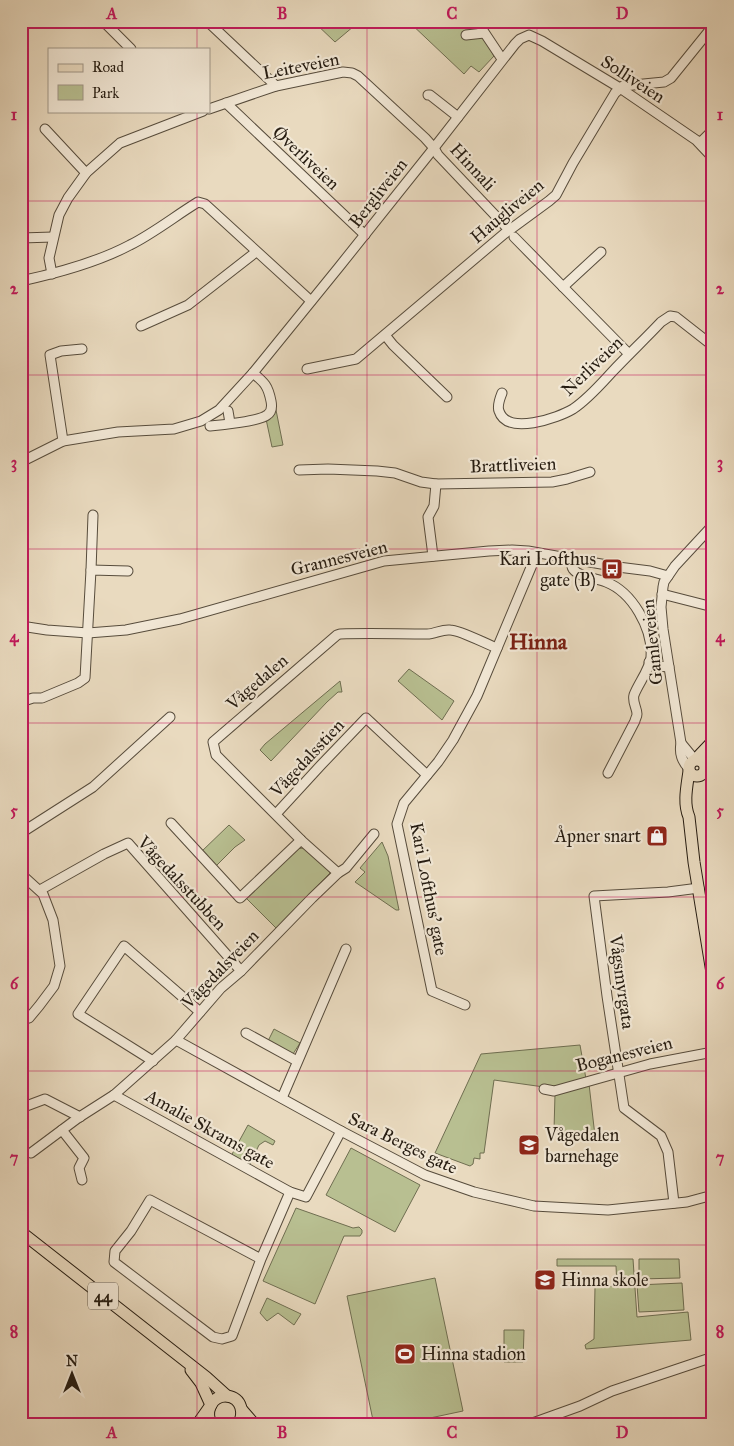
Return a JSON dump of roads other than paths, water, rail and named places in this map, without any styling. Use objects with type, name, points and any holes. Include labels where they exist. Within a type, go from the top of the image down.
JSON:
[{"type":"main road","points":[[713,741],[696,767],[689,817],[698,888],[713,979]]},
{"type":"main road","points":[[696,767],[713,753]]},
{"type":"main road","name":"44","points":[[21,1232],[206,1377],[227,1396],[237,1401],[242,1410],[256,1425]]},
{"type":"main road","name":"44","points":[[184,1360],[201,1384],[210,1406],[208,1417],[212,1425]]},
{"type":"main road","points":[[197,1425],[217,1398],[227,1396]]},
{"type":"main road","points":[[238,1425],[241,1420],[242,1410]]},
{"type":"street","points":[[103,21],[128,45]]},
{"type":"street","points":[[207,21],[276,86]]},
{"type":"street","points":[[480,21],[484,33],[502,60]]},
{"type":"street","points":[[620,88],[623,86],[664,82],[671,78],[713,26]]},
{"type":"street","points":[[466,35],[484,33]]},
{"type":"street","name":"Solliveien","points":[[529,35],[620,88],[699,142],[713,158]]},
{"type":"street","name":"Bergliveien","points":[[21,462],[62,442],[118,432],[174,429],[201,421],[219,410],[253,373],[365,236],[502,60],[520,39],[529,35]]},
{"type":"street","name":"Leiteveien","points":[[210,109],[276,86],[343,72],[352,73],[358,76],[434,148]]},
{"type":"street","name":"Haugliveien","points":[[308,369],[356,359],[511,234],[556,195],[593,129],[620,88]]},
{"type":"street","points":[[428,95],[456,120]]},
{"type":"street","name":"Øverliveien","points":[[226,104],[365,236]]},
{"type":"street","points":[[52,274],[49,258],[59,215],[68,198],[86,173],[120,143],[199,112]]},
{"type":"street","points":[[45,130],[86,173]]},
{"type":"street","points":[[699,142],[713,130]]},
{"type":"street","name":"Hinnali","points":[[434,148],[438,155],[511,234],[629,354]]},
{"type":"street","points":[[21,282],[89,262],[130,245],[167,224],[198,202],[205,204],[311,301]]},
{"type":"street","points":[[21,238],[53,237]]},
{"type":"street","points":[[141,326],[188,305],[256,252]]},
{"type":"street","points":[[563,287],[601,252]]},
{"type":"street","name":"Nerliveien","points":[[502,393],[498,409],[503,418],[520,424],[544,422],[572,409],[594,392],[661,322],[670,316],[676,317],[713,346]]},
{"type":"street","points":[[385,335],[393,345],[448,397]]},
{"type":"street","points":[[62,442],[50,356],[61,351],[82,348]]},
{"type":"street","points":[[210,426],[267,416],[272,406],[269,388],[253,373]]},
{"type":"street","points":[[228,411],[230,423]]},
{"type":"street","name":"Brattliveien","points":[[299,470],[328,468],[382,471],[395,473],[421,482],[436,484],[552,482],[590,472]]},
{"type":"street","points":[[433,556],[428,518],[434,506],[436,484]]},
{"type":"street","points":[[21,702],[33,698],[42,698],[78,683],[84,678],[88,633],[93,515]]},
{"type":"street","name":"Gamleveien","points":[[696,767],[681,743],[663,629],[662,594],[664,582],[675,566],[713,525]]},
{"type":"street","name":"Grannesveien","points":[[21,626],[88,633],[126,630],[174,620],[384,561],[500,550],[571,558],[650,571],[668,576]]},
{"type":"street","name":"Kari Lofthus' gate","points":[[465,1005],[432,991],[397,824],[404,803],[438,762],[466,718],[537,553]]},
{"type":"street","points":[[571,558],[571,565],[575,571],[584,576],[615,586],[625,594],[632,602],[645,627],[650,647],[651,658],[632,698],[637,714],[635,721],[608,773]]},
{"type":"street","points":[[91,570],[128,571]]},
{"type":"street","points":[[662,594],[713,607]]},
{"type":"street","name":"Vågedalen","points":[[338,873],[301,840],[216,755],[213,742],[333,637],[340,634],[427,634],[449,630],[460,632],[497,648]]},
{"type":"street","points":[[649,662],[657,666],[669,667]]},
{"type":"street","points":[[21,833],[93,787],[170,717]]},
{"type":"street","name":"Vågedalsstien","points":[[276,814],[366,718],[427,775]]},
{"type":"street","points":[[171,823],[240,898],[301,840]]},
{"type":"street","name":"Vågedalsveien","points":[[31,1153],[114,1095],[176,1040],[221,988],[241,971],[338,873],[346,868],[374,834]]},
{"type":"street","name":"Vågedalsstubben","points":[[40,890],[104,854],[128,843],[241,971]]},
{"type":"street","points":[[21,874],[43,894],[54,920],[60,966],[54,986],[29,1018],[21,1019]]},
{"type":"street","name":"Vågsmyrgata","points":[[674,1203],[668,1152],[661,1136],[624,1108],[594,896],[668,892],[698,888]]},
{"type":"street","points":[[153,1061],[78,1014],[124,946],[200,1012]]},
{"type":"street","points":[[282,1098],[346,949]]},
{"type":"street","points":[[246,1033],[297,1061]]},
{"type":"street","name":"Sara Berges gate","points":[[176,1040],[341,1131],[426,1175],[474,1192],[534,1206],[608,1210],[674,1203],[713,1195]]},
{"type":"street","name":"Boganesveien","points":[[544,1089],[554,1091],[650,1064],[713,1052]]},
{"type":"street","name":"Amalie Skrams gate","points":[[114,1095],[290,1192]]},
{"type":"street","points":[[21,1108],[45,1098],[80,1117]]},
{"type":"street","points":[[62,1130],[84,1158],[79,1168],[82,1180]]},
{"type":"street","points":[[261,1259],[150,1200],[131,1231],[118,1245],[115,1251],[114,1262],[213,1337],[222,1339],[232,1336],[261,1259],[290,1192],[306,1197],[341,1131]]},
{"type":"street","name":"Sara Berges gate","points":[[695,1199],[713,1200]]},
{"type":"street","points":[[527,1425],[580,1406],[612,1391],[713,1357]]},
{"type":"place","name":"Kari Lofthus gate (B)","points":[[612,569]]},
{"type":"place","name":"Åpner snart","points":[[657,836]]},
{"type":"place","name":"Vågedalen barnehage","points":[[529,1145]]},
{"type":"place","name":"Hinna skole","points":[[545,1280]]},
{"type":"place","name":"Hinna stadion","points":[[405,1354]]},
{"type":"district","name":"Hinna","points":[[538,641]]}]
